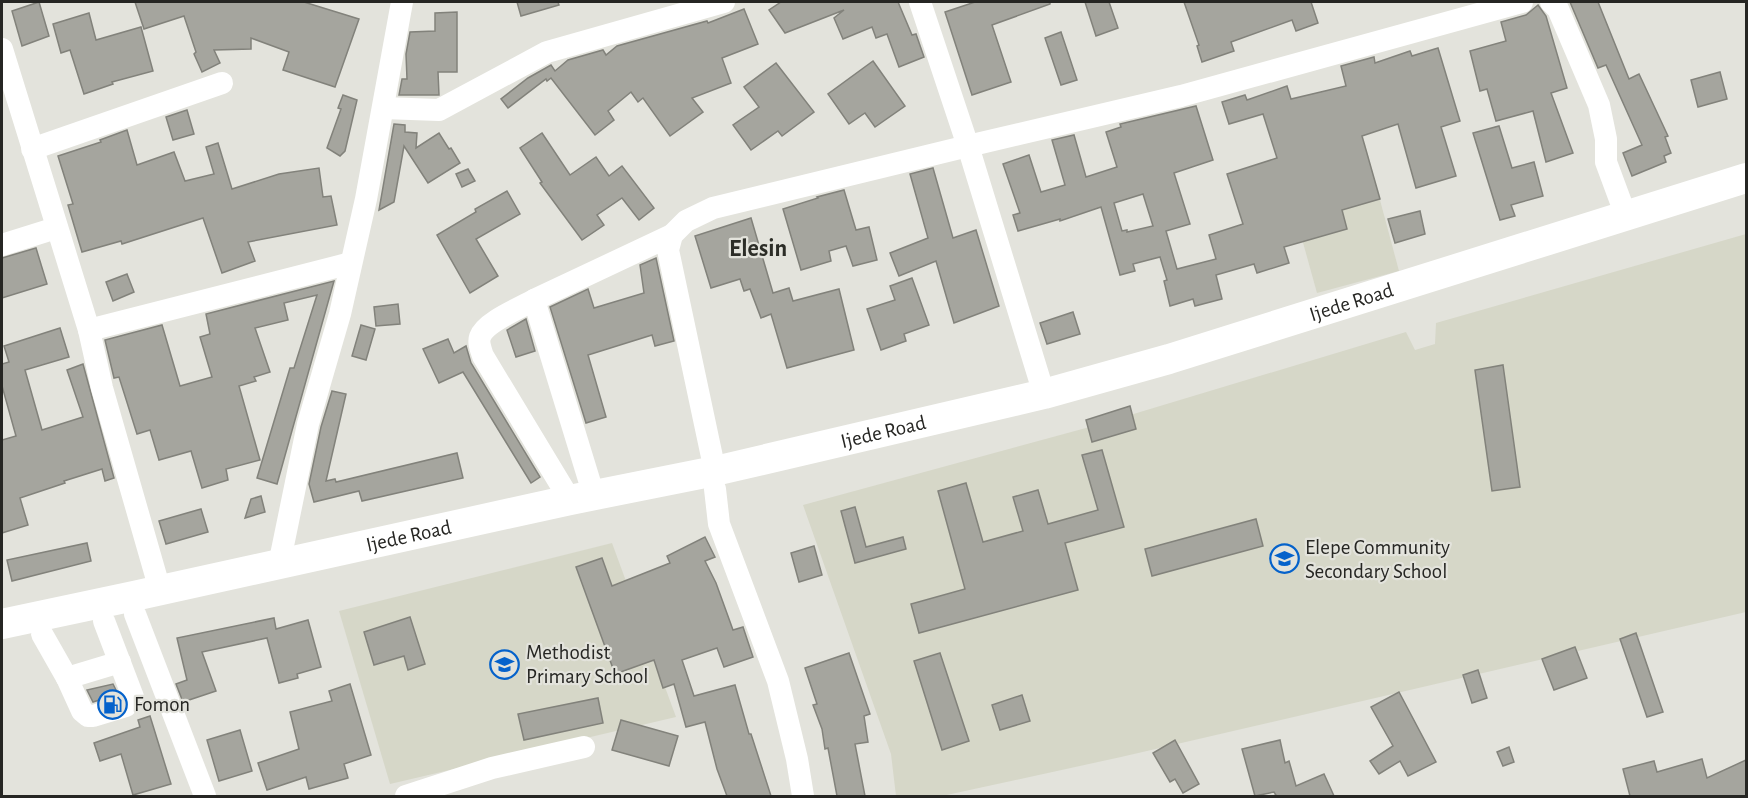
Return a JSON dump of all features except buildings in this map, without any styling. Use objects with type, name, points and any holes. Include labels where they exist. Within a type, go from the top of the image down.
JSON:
[{"type":"main road","name":"Ijede Road","points":[[2,624],[582,498],[715,480],[1055,410],[1172,368],[1746,178]]},
{"type":"main road","name":"Ijede Road","points":[[2,642],[570,518],[594,515],[715,480],[1044,394],[1172,368],[1746,198]]},
{"type":"street","points":[[279,565],[308,424],[340,314],[383,108],[402,2]]},
{"type":"street","points":[[383,108],[439,110],[547,52],[724,2]]},
{"type":"street","points":[[920,2],[968,146],[1044,394]]},
{"type":"street","points":[[582,498],[483,356],[480,346],[479,338],[484,330],[495,321],[534,300],[672,235],[686,221],[713,208],[1181,96],[1522,2]]},
{"type":"street","points":[[1551,2],[1558,9],[1599,105],[1606,139],[1606,162],[1626,216]]},
{"type":"street","points":[[2,49],[88,330],[102,388],[160,590]]},
{"type":"street","points":[[32,150],[222,83]]},
{"type":"street","points":[[2,245],[56,228]]},
{"type":"street","points":[[672,235],[669,250],[715,480],[719,524],[778,681],[797,759],[803,796]]},
{"type":"street","points":[[88,330],[351,263]]},
{"type":"street","points":[[534,300],[582,498]]},
{"type":"street","points":[[135,614],[206,796]]},
{"type":"street","points":[[42,633],[82,711],[88,716],[93,716],[130,703],[133,697],[104,621]]},
{"type":"street","points":[[67,678],[120,662]]},
{"type":"street","points":[[406,796],[492,768],[584,747]]},
{"type":"shaded area","points":[[1365,144],[1399,271],[1317,293],[1282,167]]},
{"type":"shaded area","name":"Elepe Community Secondary School","points":[[1746,234],[1746,612],[1121,757],[942,796],[896,796],[891,754],[803,505],[1097,425],[1406,332],[1415,350],[1435,344],[1436,323]]},
{"type":"shaded area","name":"Methodist Primary School","points":[[612,543],[676,717],[390,784],[339,611]]},
{"type":"place","name":"Elepe Community Secondary School","points":[[1284,559]]},
{"type":"place","name":"Methodist Primary School","points":[[505,664]]},
{"type":"place","name":"Fomon","points":[[113,704]]},
{"type":"district","name":"Elesin","points":[[758,249]]}]
